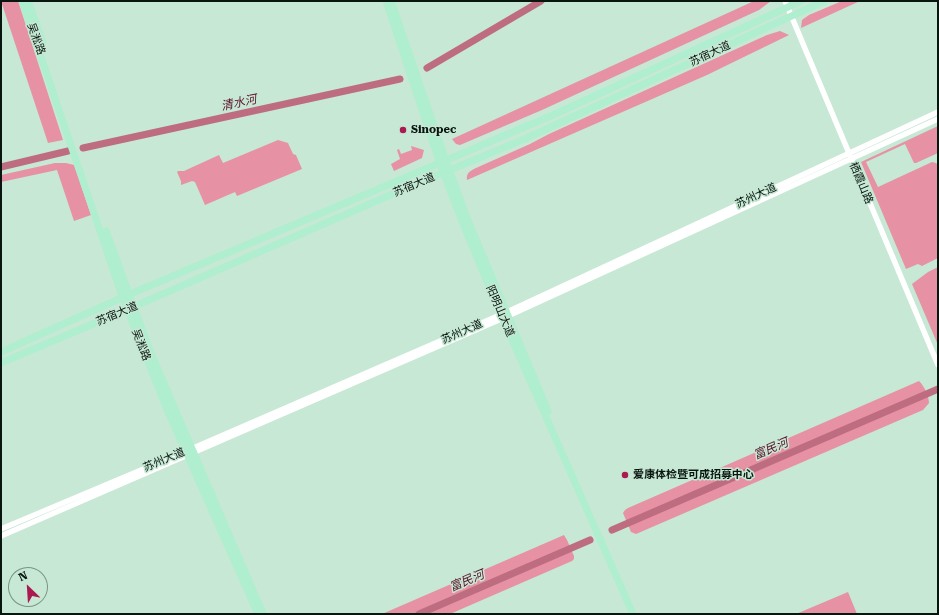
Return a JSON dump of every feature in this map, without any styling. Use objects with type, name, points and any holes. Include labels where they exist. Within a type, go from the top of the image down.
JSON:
[{"type":"main road","name":"吴淞路","points":[[22,1],[126,296]]},
{"type":"main road","name":"吴淞路","points":[[28,1],[130,308],[150,351],[190,452],[258,614]]},
{"type":"main road","name":"阳明山大道","points":[[386,1],[443,163]]},
{"type":"main road","name":"阳明山大道","points":[[391,1],[446,172],[467,218],[505,316],[633,614]]},
{"type":"main road","name":"苏宿大道","points":[[1,352],[126,296],[443,163],[553,115],[786,4],[801,1]]},
{"type":"main road","name":"苏宿大道","points":[[1,363],[527,138],[824,1]]},
{"type":"main road","name":"阳明山大道","points":[[505,316],[638,614]]},
{"type":"main road","name":"吴淞路","points":[[190,452],[263,614]]},
{"type":"street","name":"栖霞山路","points":[[786,4],[938,365]]},
{"type":"street","name":"苏州大道","points":[[1,536],[190,452],[505,316],[850,156],[938,112]]},
{"type":"street","name":"苏州大道","points":[[850,156],[938,119]]},
{"type":"street","name":"苏州大道","points":[[1,529],[190,452]]},
{"type":"shaded area","points":[[1,1],[18,1],[63,140],[48,143]]},
{"type":"shaded area","points":[[754,1],[771,1],[759,10],[542,110],[460,145],[456,144],[452,139]]},
{"type":"shaded area","points":[[842,1],[860,1],[801,28],[802,20],[809,15]]},
{"type":"shaded area","points":[[780,31],[789,35],[707,75],[467,180],[469,172],[476,168],[767,35]]},
{"type":"shaded area","points":[[938,126],[938,153],[914,163],[905,144],[866,162],[878,187],[932,162],[938,165],[938,258],[922,266],[918,264],[906,269],[861,162]]},
{"type":"shaded area","points":[[278,140],[288,143],[293,154],[296,155],[302,169],[237,196],[235,192],[205,205],[195,182],[192,181],[181,185],[178,171],[184,171],[219,155],[223,163]]},
{"type":"shaded area","points":[[411,146],[424,150],[422,158],[394,171],[391,164],[400,159],[397,150],[399,149],[401,154],[412,150]]},
{"type":"shaded area","points":[[55,163],[74,165],[91,215],[74,221],[57,170],[1,182],[1,175]]},
{"type":"shaded area","points":[[938,267],[938,345],[912,284],[928,272]]},
{"type":"shaded area","points":[[919,381],[926,391],[929,400],[929,403],[923,410],[636,534],[631,532],[623,513],[628,508]]},
{"type":"shaded area","points":[[564,535],[574,556],[572,561],[450,614],[382,614]]},
{"type":"shaded area","points":[[848,592],[857,614],[796,614]]},
{"type":"waterway","name":"清水河","points":[[427,68],[541,1]]},
{"type":"waterway","name":"清水河","points":[[83,148],[400,79]]},
{"type":"waterway","name":"清水河","points":[[1,167],[68,151]]},
{"type":"waterway","name":"富民河","points":[[612,530],[938,389]]},
{"type":"waterway","name":"富民河","points":[[419,614],[590,540]]},
{"type":"place","name":"Sinopec","points":[[403,130]]},
{"type":"place","name":"爱康体检暨可成招募中心","points":[[625,475]]}]
